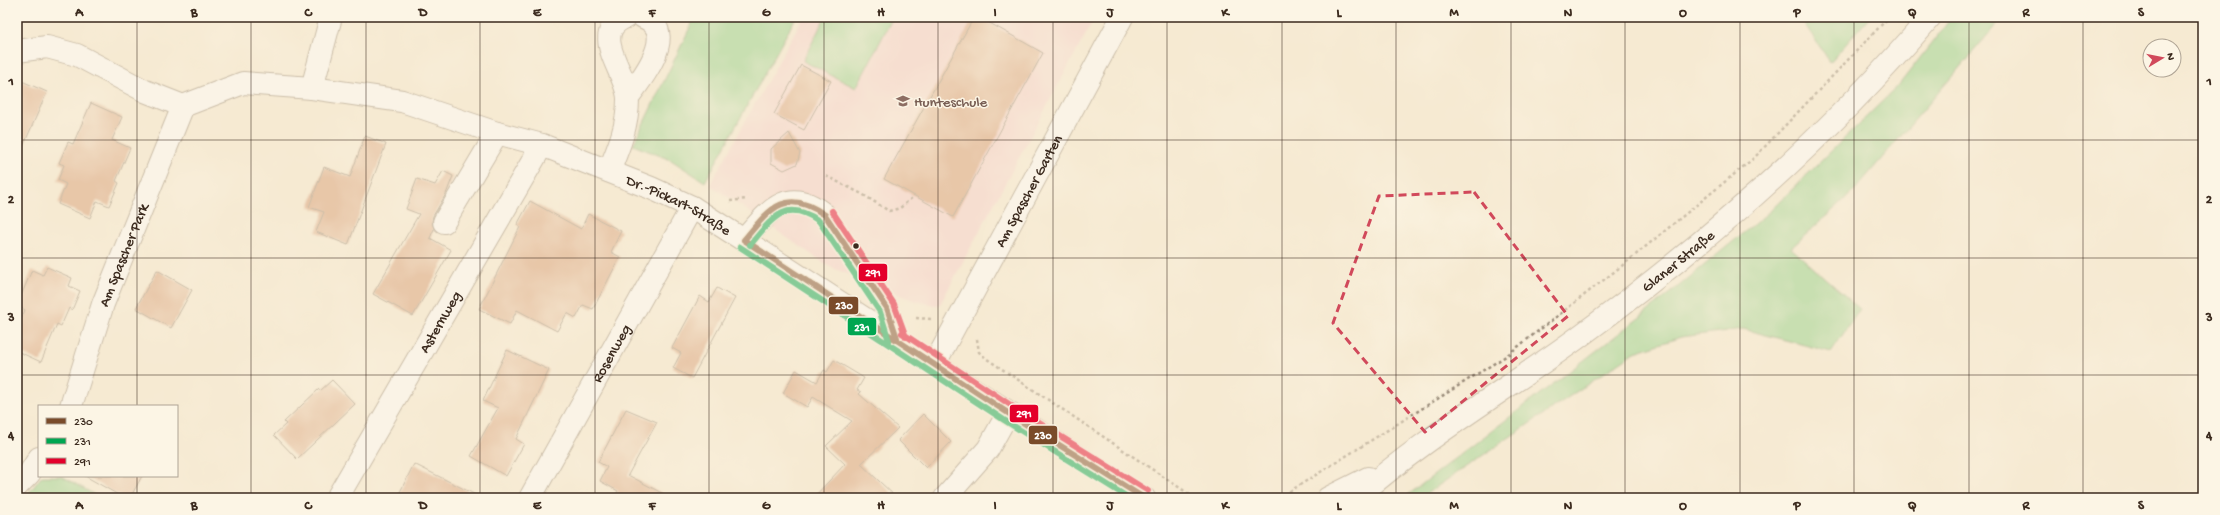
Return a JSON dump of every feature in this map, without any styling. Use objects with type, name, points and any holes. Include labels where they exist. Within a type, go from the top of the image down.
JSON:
[{"type":"street","points":[[17,51],[47,47],[77,55],[145,91],[183,106],[243,84],[312,88],[331,17]]},
{"type":"street","points":[[609,171],[623,136],[628,97],[613,60],[609,40],[611,29],[618,20],[626,17]]},
{"type":"street","points":[[628,97],[646,73],[657,53],[656,27],[650,20],[643,17]]},
{"type":"street","name":"Am Spascher Garten","points":[[935,364],[1122,17]]},
{"type":"street","name":"Glaner Straße","points":[[1356,498],[1393,466],[1576,339],[1705,239],[1764,189],[1833,121],[1930,17]]},
{"type":"street","name":"Dr.-Pickart-Straße","points":[[312,88],[402,101],[497,133],[542,145],[609,171],[692,207],[1137,496]]},
{"type":"street","name":"Am Spascher Park","points":[[71,405],[103,304],[183,106]]},
{"type":"street","points":[[444,222],[497,133]]},
{"type":"street","name":"Asternweg","points":[[337,498],[542,145]]},
{"type":"street","points":[[744,240],[764,217],[777,206],[791,201],[802,201],[814,206],[825,215],[887,308],[898,340]]},
{"type":"street","name":"Rosenweg","points":[[530,498],[692,207]]},
{"type":"street","points":[[946,498],[988,449],[1008,413]]},
{"type":"street","points":[[17,486],[29,474],[38,460]]},
{"type":"street","name":"Glaner Straße","points":[[1328,498],[1393,466]]},
{"type":"path","points":[[1279,498],[1506,356],[1628,261],[1754,158],[1889,17]]},
{"type":"path","points":[[826,176],[862,194],[889,211],[900,208],[914,196]]},
{"type":"path","points":[[957,323],[978,336],[979,352],[987,359],[1195,498]]},
{"type":"highlighted area","points":[[1474,192],[1568,316],[1425,432],[1333,323],[1379,196]]},
{"type":"shaded area","name":"Hunteschule","points":[[803,17],[1095,17],[939,306],[915,301],[830,267],[710,185]]},
{"type":"green space","points":[[695,17],[796,17],[705,182],[671,160],[633,145]]},
{"type":"green space","points":[[825,17],[893,17],[856,88],[803,61]]},
{"type":"green space","points":[[1800,17],[1870,17],[1830,62]]},
{"type":"green space","points":[[1952,17],[2003,17],[1853,192],[1791,248],[1860,309],[1831,352],[1743,329],[1681,337],[1635,352],[1420,498],[1404,498],[1656,305],[1770,211],[1898,86]]},
{"type":"green space","points":[[41,477],[64,477],[100,498],[25,498]]},
{"type":"building","name":"Hunteschule","points":[[974,17],[979,17],[1043,53],[953,217],[884,179]]},
{"type":"building","points":[[801,65],[831,81],[804,130],[774,114]]},
{"type":"building","points":[[17,79],[47,92],[17,160]]},
{"type":"building","points":[[91,103],[122,117],[112,140],[130,148],[116,181],[119,183],[109,206],[97,201],[90,218],[58,204],[66,184],[58,180],[64,165],[59,163],[68,142],[73,144]]},
{"type":"building","points":[[789,133],[800,153],[797,164],[784,170],[771,163],[771,149]]},
{"type":"building","points":[[365,136],[386,144],[348,245],[316,232],[324,212],[309,207],[324,167],[350,177]]},
{"type":"building","points":[[443,171],[453,176],[446,194],[433,216],[432,222],[434,229],[430,238],[451,250],[413,316],[373,294],[419,214],[406,209],[417,179],[435,185]]},
{"type":"building","points":[[530,201],[581,229],[588,214],[621,231],[611,252],[620,257],[593,309],[583,305],[576,318],[567,313],[557,331],[517,310],[510,324],[479,309],[520,227],[517,225]]},
{"type":"building","points":[[47,267],[72,278],[69,286],[80,291],[72,310],[69,308],[61,326],[57,324],[41,362],[17,351],[17,329],[25,310],[17,305],[32,270],[43,275]]},
{"type":"building","points":[[157,270],[192,290],[171,328],[136,308]]},
{"type":"building","points":[[717,288],[735,298],[692,378],[673,368],[681,353],[672,348],[700,296],[709,302]]},
{"type":"building","points":[[507,350],[549,370],[516,439],[524,444],[506,476],[471,456],[498,408],[483,401]]},
{"type":"building","points":[[834,360],[864,378],[857,390],[861,392],[859,394],[898,428],[861,464],[897,498],[813,498],[845,464],[826,446],[852,421],[813,397],[807,407],[783,393],[796,370],[817,382],[824,370],[827,372]]},
{"type":"building","points":[[332,380],[355,404],[297,459],[274,435],[286,424],[284,422],[319,389],[320,391]]},
{"type":"building","points":[[626,409],[657,422],[628,475],[671,498],[614,498],[618,491],[600,481],[607,467],[598,462]]},
{"type":"building","points":[[923,414],[951,442],[926,468],[898,440]]},
{"type":"building","points":[[414,464],[482,498],[397,498]]},
{"type":"building","points":[[87,477],[141,477],[130,498],[124,498]]},
{"type":"transit line","name":"230","points":[[744,240],[762,219],[779,205],[789,202],[799,203],[811,207],[825,215],[887,308],[897,338]]},
{"type":"transit line","name":"231","points":[[750,245],[765,227],[780,214],[788,211],[797,211],[807,214],[819,221],[880,312],[889,341]]},
{"type":"transit line","name":"291","points":[[832,211],[894,304],[906,337]]},
{"type":"transit line","name":"230","points":[[744,240],[1008,413],[1144,498]]},
{"type":"transit line","name":"231","points":[[740,247],[1004,420],[1129,498]]},
{"type":"transit line","name":"291","points":[[902,333],[1012,406],[1148,491]]},
{"type":"place","name":"Hunteschule","points":[[903,101]]}]
